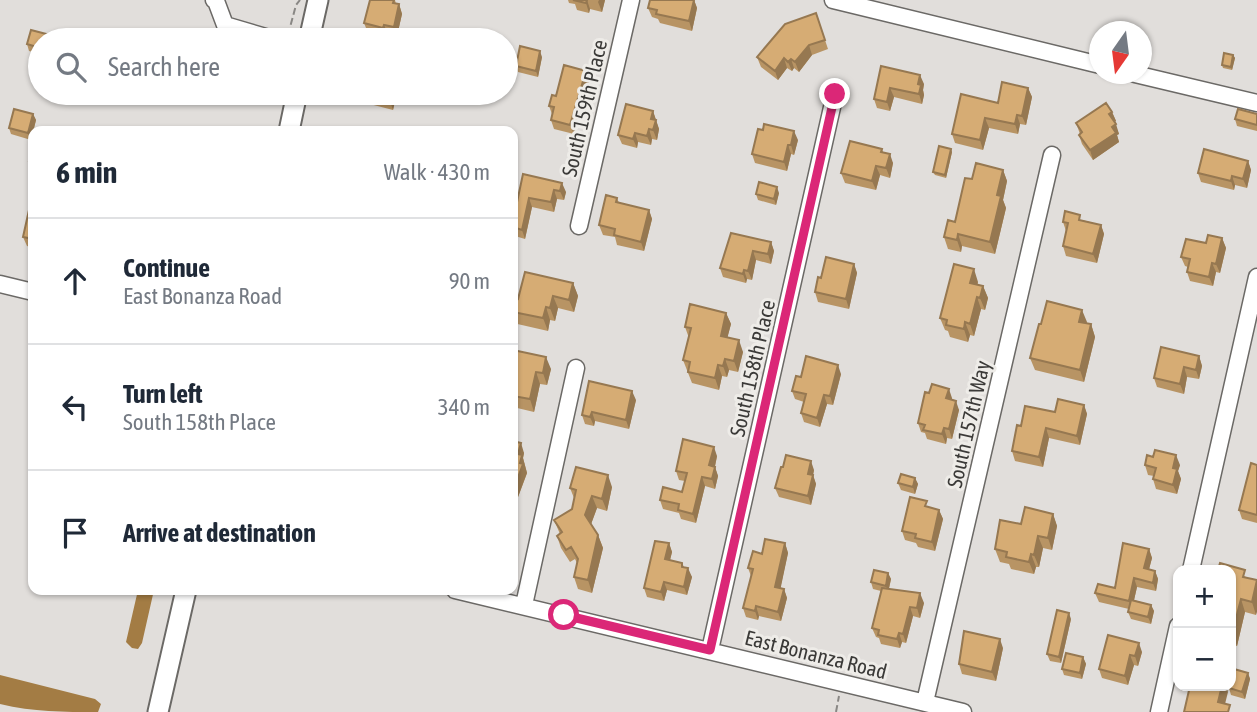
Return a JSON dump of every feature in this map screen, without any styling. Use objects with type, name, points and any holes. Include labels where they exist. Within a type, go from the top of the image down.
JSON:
[{"type":"main road","points":[[312,28],[318,0]]},
{"type":"main road","points":[[293,126],[295,105]]},
{"type":"main road","points":[[158,712],[185,595]]},
{"type":"street","points":[[214,0],[225,25],[235,28]]},
{"type":"street","name":"South 159th Place","points":[[579,226],[631,0]]},
{"type":"street","points":[[834,0],[1089,62]]},
{"type":"street","points":[[1152,78],[1257,103]]},
{"type":"street","name":"South 158th Place","points":[[710,650],[835,94]]},
{"type":"street","name":"South 157th Way","points":[[925,702],[1052,156]]},
{"type":"street","points":[[1192,565],[1257,277]]},
{"type":"street","points":[[0,284],[28,291]]},
{"type":"street","points":[[524,606],[576,368]]},
{"type":"street","name":"East Bonanza Road","points":[[477,595],[962,712]]},
{"type":"street","points":[[1158,712],[1178,628]]},
{"type":"path","points":[[290,28],[296,5],[300,0]]},
{"type":"shaded area","points":[[137,595],[153,595],[142,643],[138,649],[132,648],[126,642]]},
{"type":"shaded area","points":[[0,675],[95,699],[101,704],[98,712],[61,712],[0,704]]},
{"type":"building","points":[[370,0],[394,0],[393,3],[399,4],[394,27],[384,25],[383,28],[364,23]]},
{"type":"building","points":[[650,0],[694,0],[689,21],[656,14],[657,10],[648,8]]},
{"type":"building","points":[[816,13],[825,40],[809,45],[795,62],[791,59],[788,62],[784,58],[775,71],[757,57],[785,24]]},
{"type":"building","points":[[520,46],[540,51],[536,71],[518,66]]},
{"type":"building","points":[[1224,53],[1233,55],[1231,67],[1222,65]]},
{"type":"building","points":[[564,65],[586,71],[570,125],[551,120],[554,107],[549,106],[552,95],[556,96]]},
{"type":"building","points":[[881,66],[920,75],[919,94],[890,88],[887,102],[874,99]]},
{"type":"building","points":[[1002,82],[1028,88],[1022,116],[1017,115],[1015,124],[985,118],[980,140],[952,134],[961,94],[998,103]]},
{"type":"building","points":[[1106,103],[1116,124],[1112,127],[1116,133],[1090,150],[1079,135],[1082,132],[1076,123]]},
{"type":"building","points":[[626,104],[653,111],[651,119],[656,120],[653,130],[649,129],[647,136],[635,133],[633,139],[618,135]]},
{"type":"building","points":[[14,109],[33,114],[28,133],[9,128]]},
{"type":"building","points":[[1238,109],[1257,114],[1257,125],[1235,119]]},
{"type":"building","points":[[764,124],[794,131],[784,162],[752,154],[758,129],[763,130]]},
{"type":"building","points":[[850,141],[882,149],[881,152],[890,154],[886,168],[876,166],[872,181],[841,173]]},
{"type":"building","points":[[939,146],[951,149],[945,175],[933,172]]},
{"type":"building","points":[[1204,149],[1248,161],[1243,179],[1232,176],[1231,181],[1198,173]]},
{"type":"building","points":[[976,163],[1003,170],[997,195],[1001,196],[990,242],[958,234],[957,240],[944,237],[948,220],[955,222],[965,178],[972,179]]},
{"type":"building","points":[[523,174],[562,183],[560,191],[554,190],[551,202],[529,198],[522,230],[518,229],[518,198]]},
{"type":"building","points":[[759,182],[777,187],[774,199],[756,194]]},
{"type":"building","points":[[606,195],[617,198],[616,202],[649,210],[641,242],[614,235],[615,229],[599,225]]},
{"type":"building","points":[[1065,211],[1080,215],[1079,220],[1101,225],[1093,254],[1063,246],[1068,223],[1063,222]]},
{"type":"building","points":[[28,214],[28,238],[23,237]]},
{"type":"building","points":[[731,233],[771,242],[768,254],[753,251],[748,271],[744,270],[743,274],[720,268]]},
{"type":"building","points":[[1208,235],[1222,238],[1216,264],[1212,263],[1209,277],[1187,272],[1190,259],[1181,257],[1186,239],[1206,243]]},
{"type":"building","points":[[826,257],[854,264],[846,299],[815,292]]},
{"type":"building","points":[[954,264],[974,269],[970,283],[983,286],[980,298],[977,297],[970,324],[965,322],[964,329],[946,325],[947,320],[940,318]]},
{"type":"building","points":[[525,272],[573,283],[569,300],[553,296],[550,308],[546,307],[543,318],[518,313],[518,299]]},
{"type":"building","points":[[1047,301],[1082,310],[1079,322],[1091,324],[1080,370],[1030,358]]},
{"type":"building","points":[[690,304],[726,313],[721,336],[739,340],[734,361],[725,359],[723,366],[718,365],[715,378],[688,372],[690,362],[683,360],[691,328],[685,327]]},
{"type":"building","points":[[1161,347],[1199,356],[1196,370],[1184,367],[1180,384],[1154,378]]},
{"type":"building","points":[[518,351],[546,357],[543,373],[536,372],[530,399],[518,397]]},
{"type":"building","points":[[806,356],[838,365],[830,396],[824,395],[817,418],[801,413],[806,394],[792,391],[796,376],[801,377]]},
{"type":"building","points":[[589,381],[632,391],[626,420],[592,412],[590,417],[582,415]]},
{"type":"building","points":[[932,384],[949,389],[946,398],[956,401],[949,429],[944,428],[942,434],[923,430],[925,425],[918,423],[925,392],[929,393]]},
{"type":"building","points":[[1058,399],[1084,405],[1077,436],[1046,428],[1039,457],[1012,451],[1017,425],[1021,426],[1025,406],[1055,412]]},
{"type":"building","points":[[683,439],[714,447],[709,465],[715,467],[712,479],[702,477],[693,514],[678,510],[679,504],[660,500],[663,487],[682,492],[687,473],[676,471]]},
{"type":"building","points":[[1155,450],[1176,455],[1173,468],[1177,469],[1173,485],[1153,479],[1156,468],[1145,465],[1147,455],[1153,457]]},
{"type":"building","points":[[518,454],[522,455],[520,463],[523,464],[518,477]]},
{"type":"building","points":[[786,455],[811,461],[808,474],[813,475],[808,496],[775,488]]},
{"type":"building","points":[[1251,463],[1257,465],[1257,515],[1239,510]]},
{"type":"building","points":[[576,467],[608,475],[602,499],[592,496],[585,515],[598,535],[588,580],[574,577],[578,559],[571,547],[566,550],[557,536],[562,532],[554,520],[572,509],[576,490],[570,488]]},
{"type":"building","points":[[901,474],[915,478],[913,487],[898,483]]},
{"type":"building","points":[[910,497],[927,501],[925,506],[939,510],[932,542],[902,531]]},
{"type":"building","points":[[1025,507],[1053,514],[1048,538],[1038,536],[1034,555],[1031,554],[1029,562],[1006,557],[1007,552],[995,549],[1000,520],[1021,524]]},
{"type":"building","points":[[765,539],[785,543],[775,587],[784,589],[778,612],[756,606],[755,611],[743,608],[753,569],[748,568],[753,551],[762,554]]},
{"type":"building","points":[[655,541],[669,543],[665,559],[682,563],[682,567],[688,568],[684,587],[664,582],[661,592],[644,588]]},
{"type":"building","points":[[1123,543],[1149,549],[1144,568],[1155,571],[1153,583],[1134,578],[1129,601],[1095,593],[1098,584],[1115,588]]},
{"type":"building","points":[[1236,567],[1245,570],[1243,577],[1257,580],[1252,602],[1241,599],[1236,618]]},
{"type":"building","points":[[874,570],[888,573],[886,586],[871,582]]},
{"type":"building","points":[[882,588],[920,593],[917,608],[910,607],[903,634],[899,633],[897,639],[878,635],[879,630],[872,628]]},
{"type":"building","points":[[1131,600],[1151,605],[1148,617],[1128,612]]},
{"type":"building","points":[[1057,610],[1069,613],[1059,657],[1047,654]]},
{"type":"building","points":[[964,631],[1000,639],[992,672],[959,664]]},
{"type":"building","points":[[1108,635],[1139,643],[1135,656],[1130,655],[1125,676],[1099,669]]},
{"type":"building","points":[[1066,653],[1083,657],[1080,673],[1062,669]]},
{"type":"building","points":[[1236,670],[1248,673],[1242,692],[1236,690]]},
{"type":"building","points":[[1189,691],[1221,691],[1218,702],[1230,705],[1228,712],[1184,712]]},
{"type":"route","points":[[564,615],[710,650],[835,94]]}]
